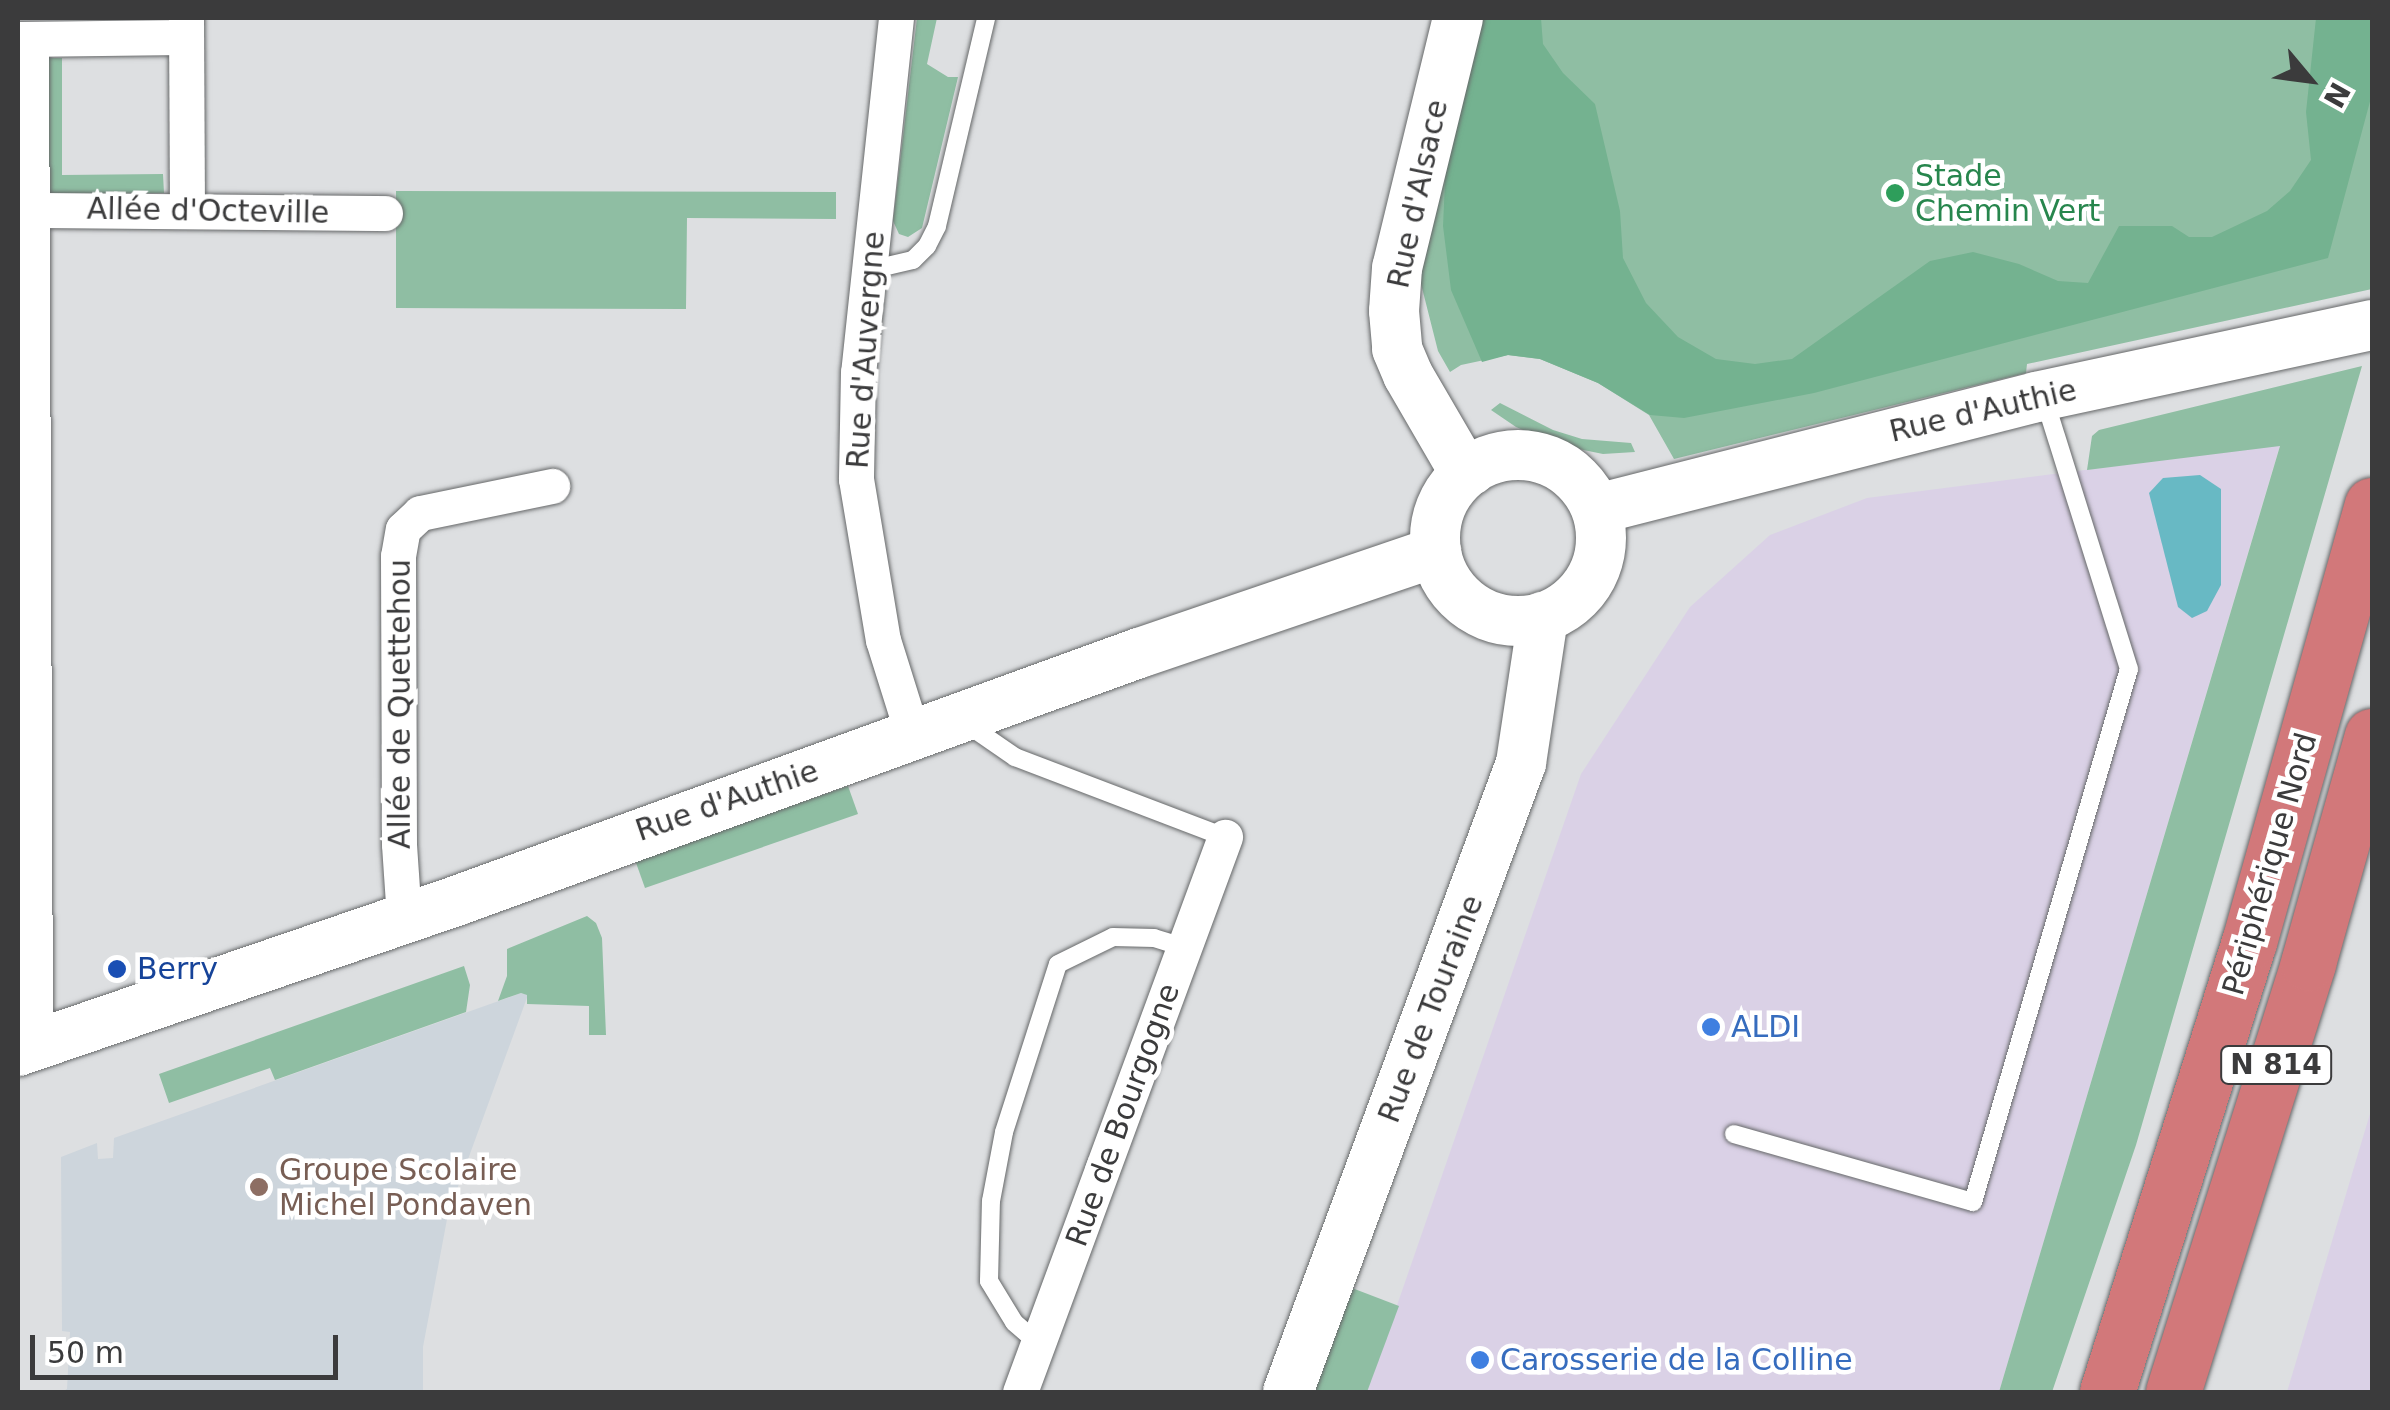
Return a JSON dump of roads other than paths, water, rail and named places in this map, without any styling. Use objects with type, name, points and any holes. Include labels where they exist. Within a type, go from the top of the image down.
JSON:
[{"type":"highway","name":"Périphérique Nord","points":[[2107,1392],[2249,942],[2372,506]]},
{"type":"highway","name":"Périphérique Nord","points":[[2173,1392],[2308,964],[2372,736]]},
{"type":"street","name":"Rue d'Auvergne","points":[[896,18],[858,372],[856,478],[883,640],[914,736]]},
{"type":"street","name":"Rue d'Alsace","points":[[1458,18],[1398,268],[1394,311],[1397,348],[1408,376],[1458,461],[1471,470]]},
{"type":"street","points":[[26,1048],[25,395],[31,210],[24,39],[186,27],[187,208]]},
{"type":"street","name":"Allée d'Octeville","points":[[31,210],[187,208],[385,213]]},
{"type":"street","name":"Rue d'Authie","points":[[1596,509],[2043,396],[2372,325]]},
{"type":"street","points":[[1519,455],[1544,459],[1566,470],[1596,509],[1600,553],[1593,574],[1564,608],[1544,618],[1520,622],[1474,610],[1444,576],[1436,552],[1435,529],[1442,506],[1454,486],[1471,470],[1494,458],[1519,455]]},
{"type":"street","name":"Allée de Quettehou","points":[[404,918],[398,748],[398,556],[402,530],[420,513],[552,486]]},
{"type":"street","name":"Rue d'Authie","points":[[26,1048],[1436,552]]},
{"type":"street","name":"Rue de Touraine","points":[[1288,1392],[1522,762],[1544,618]]},
{"type":"street","name":"Rue de Bourgogne","points":[[1020,1392],[1226,837]]},
{"type":"lane","points":[[870,270],[912,260],[928,246],[937,226],[986,18]]},
{"type":"lane","points":[[1734,1134],[1973,1202],[2129,669],[2043,396]]},
{"type":"lane","points":[[960,719],[1015,757],[1226,837]]},
{"type":"lane","points":[[1039,1345],[1014,1322],[989,1281],[991,1201],[1004,1132],[1058,964],[1113,937],[1154,938],[1184,947]]},
{"type":"water","points":[[2200,475],[2221,489],[2221,585],[2207,611],[2192,618],[2178,607],[2149,493],[2163,478]]},
{"type":"place","name":"Stade Chemin Vert","points":[[1895,193]]},
{"type":"place","name":"Berry","points":[[117,969]]},
{"type":"place","name":"ALDI","points":[[1711,1027]]},
{"type":"place","name":"Groupe Scolaire Michel Pondaven","points":[[259,1187]]},
{"type":"place","name":"Carosserie de la Colline","points":[[1480,1360]]}]
